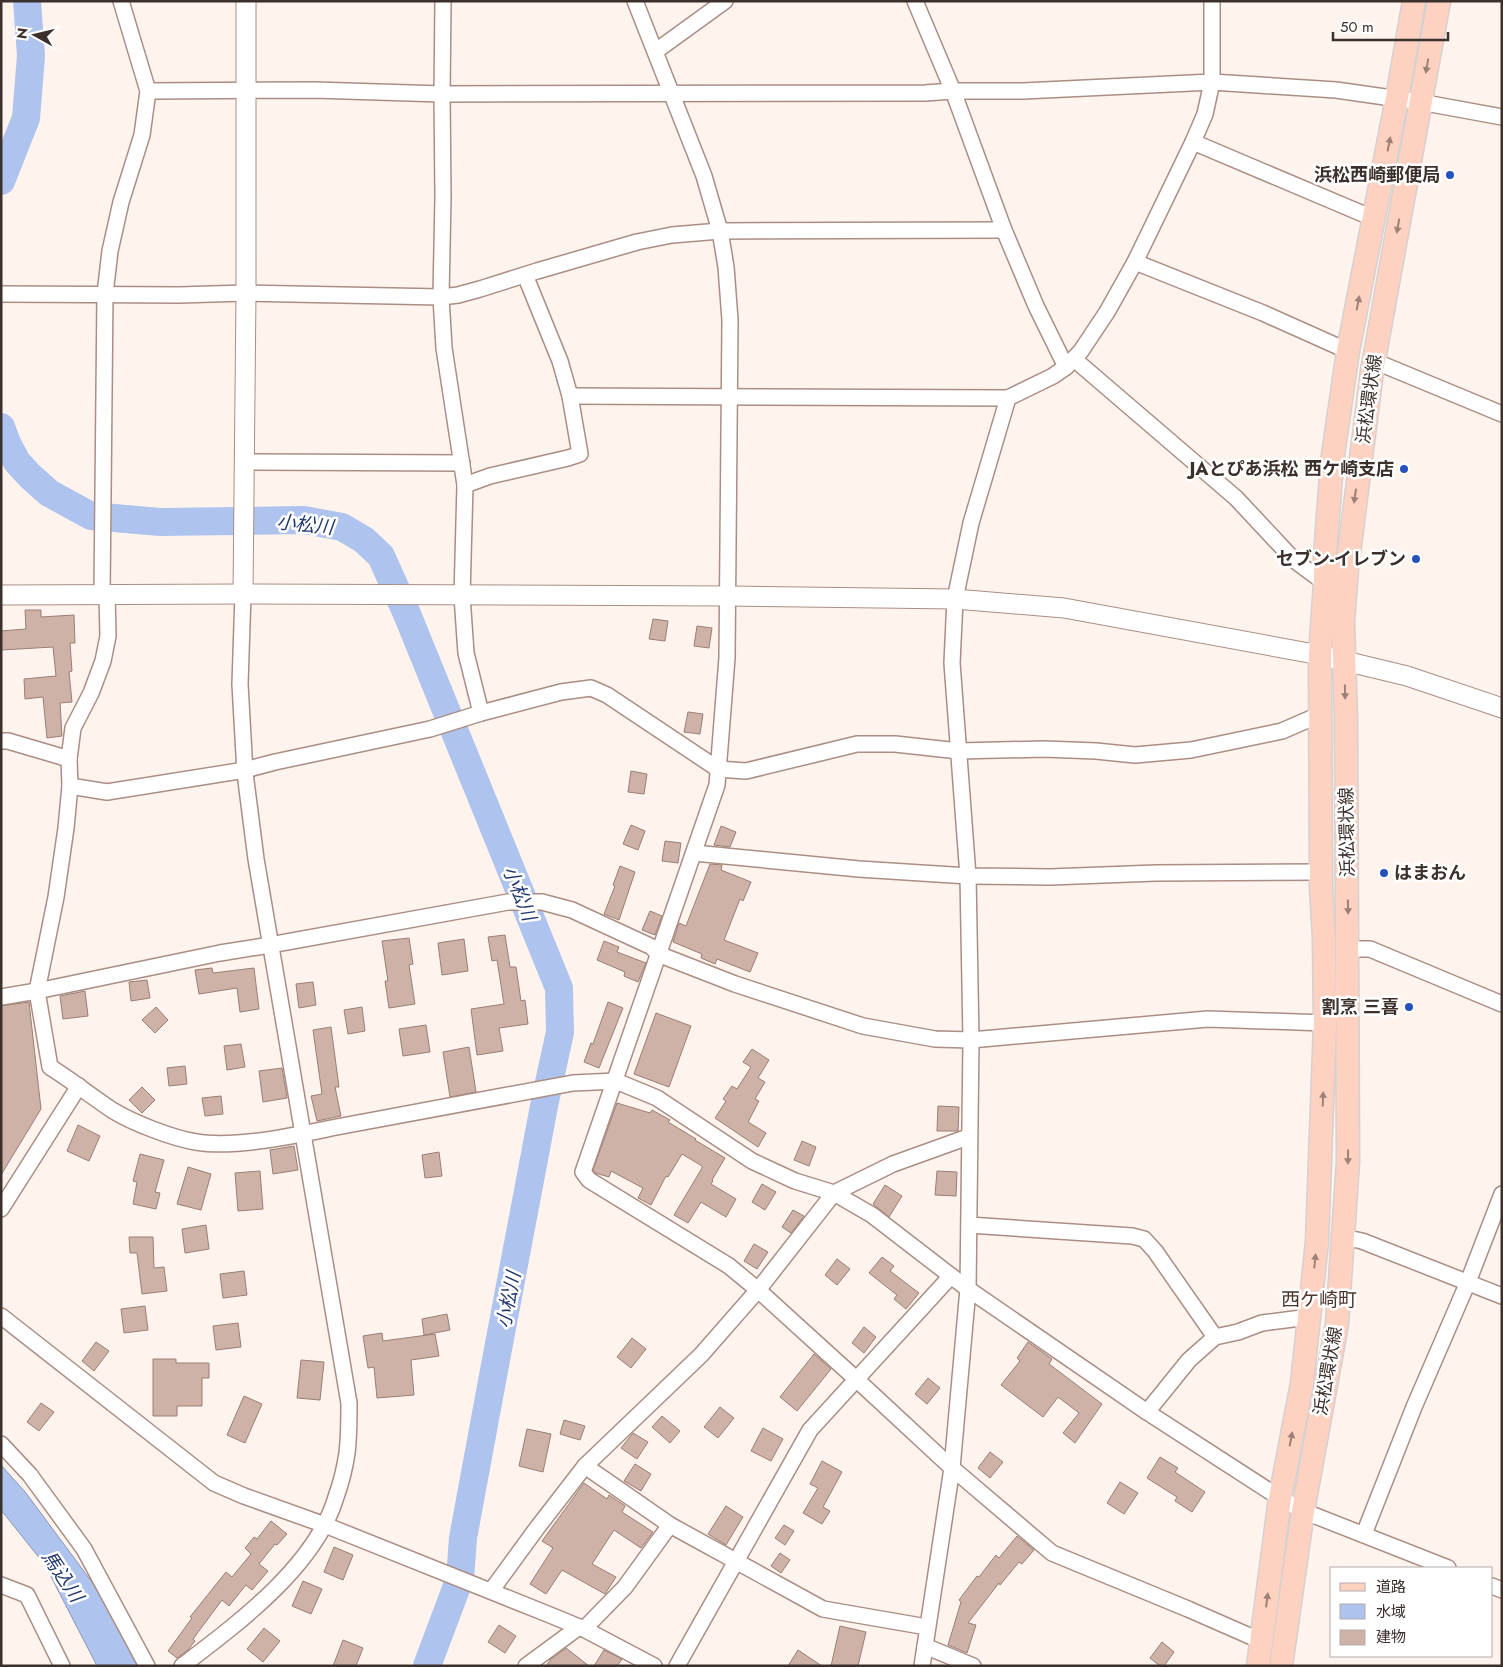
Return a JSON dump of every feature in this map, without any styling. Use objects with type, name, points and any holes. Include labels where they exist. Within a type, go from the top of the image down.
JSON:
[{"type":"main road","name":"浜松環状線","points":[[1258,1666],[1280,1498],[1302,1383],[1316,1242],[1325,1023],[1321,872],[1322,714],[1320,655],[1332,462],[1348,351],[1414,1]]},
{"type":"main road","name":"浜松環状線","points":[[1281,1666],[1303,1511],[1337,1324],[1348,1162],[1348,949],[1343,621],[1347,569],[1374,361],[1439,1]]},
{"type":"street","points":[[121,1],[148,91],[145,124],[127,180],[114,230],[105,294],[103,532],[104,594],[108,636],[103,662],[72,728],[66,828],[37,991],[50,1067],[113,1111],[146,1126],[197,1142],[221,1143],[249,1142],[304,1133],[572,1083],[616,1081],[657,1098],[752,1161],[795,1181],[834,1193],[872,1216],[968,1289],[1147,1412],[1280,1498],[1303,1511],[1446,1567]]},
{"type":"street","points":[[182,1666],[234,1626],[262,1600],[300,1562],[325,1525],[336,1498],[347,1453],[349,1404],[304,1133],[270,945],[256,859],[245,770],[240,684],[244,533],[246,1]]},
{"type":"street","points":[[443,1],[441,297],[444,348],[465,485],[462,596],[466,654],[474,715]]},
{"type":"street","points":[[635,1],[704,176],[720,231],[726,267],[730,320],[727,658],[717,785],[584,1172],[589,1180],[729,1266],[758,1290],[952,1468],[1052,1553],[1188,1609],[1261,1642]]},
{"type":"street","points":[[656,51],[725,1]]},
{"type":"street","points":[[915,1],[953,91],[1004,230],[1036,306],[1070,363],[1236,498],[1294,560],[1325,583]]},
{"type":"street","points":[[570,396],[1008,398],[1053,376],[1070,363],[1107,312],[1135,262],[1205,114],[1212,82],[1212,1]]},
{"type":"street","points":[[148,91],[314,90],[442,94],[925,93],[1023,91],[1212,82],[1336,90],[1397,98],[1502,117]]},
{"type":"street","points":[[1193,142],[1374,219]]},
{"type":"street","points":[[1,294],[179,295],[246,293],[441,297],[458,295],[637,242],[672,235],[720,231],[1004,230]]},
{"type":"street","points":[[1135,262],[1263,313],[1348,351]]},
{"type":"street","points":[[465,485],[490,476],[580,454],[570,396],[560,361],[525,275]]},
{"type":"street","points":[[1374,361],[1502,414]]},
{"type":"street","points":[[922,1666],[952,1468],[968,1289],[968,1137],[971,1040],[968,876],[952,663],[955,599],[971,523],[1008,398]]},
{"type":"street","points":[[244,462],[462,463]]},
{"type":"street","points":[[1,595],[728,596],[955,599],[1064,608],[1320,655],[1407,676],[1502,708]]},
{"type":"street","points":[[70,786],[107,792],[245,770],[437,727],[561,692],[591,688],[607,695],[718,769],[746,771],[857,744],[895,744],[959,752],[1044,749],[1135,755],[1191,750],[1282,731],[1322,714]]},
{"type":"street","points":[[1,741],[8,741],[69,759]]},
{"type":"street","points":[[694,853],[859,869],[968,876],[1050,877],[1156,873],[1321,872]]},
{"type":"street","points":[[1,997],[220,952],[270,945],[508,902],[542,902],[581,914],[652,946],[658,954],[735,984],[863,1026],[935,1039],[971,1040],[1208,1019],[1325,1023]]},
{"type":"street","points":[[1348,949],[1370,949],[1502,1004]]},
{"type":"street","points":[[1,1210],[79,1086]]},
{"type":"street","points":[[491,1590],[585,1466],[701,1355],[758,1290],[834,1193],[893,1164],[968,1137]]},
{"type":"street","points":[[1364,1534],[1414,1407],[1468,1282],[1502,1194]]},
{"type":"street","points":[[969,1225],[1132,1236],[1144,1239],[1215,1337]]},
{"type":"street","points":[[1343,1237],[1362,1240],[1502,1296]]},
{"type":"street","points":[[678,1666],[810,1430],[951,1276]]},
{"type":"street","points":[[1,1316],[214,1484],[491,1590],[582,1628],[654,1666]]},
{"type":"street","points":[[1147,1412],[1190,1360],[1215,1337],[1238,1332],[1262,1323],[1309,1317]]},
{"type":"street","points":[[1,1444],[30,1475],[84,1549],[147,1666]]},
{"type":"street","points":[[585,1466],[670,1525],[823,1609],[927,1627]]},
{"type":"street","points":[[526,1666],[582,1628],[625,1586],[670,1525]]},
{"type":"street","points":[[1,1585],[26,1595],[62,1666]]},
{"type":"street","points":[[924,1646],[973,1666]]},
{"type":"water","name":"馬込川","points":[[1,1465],[26,1493],[123,1624],[141,1666],[97,1666],[45,1565],[1,1510]]},
{"type":"building","points":[[25,610],[41,610],[41,617],[74,615],[75,643],[70,643],[72,671],[69,672],[72,702],[60,703],[62,736],[47,738],[43,697],[25,699],[24,679],[56,676],[53,647],[1,650],[1,631],[26,629]]},
{"type":"building","points":[[653,619],[668,621],[665,641],[649,639]]},
{"type":"building","points":[[697,626],[712,628],[709,648],[694,646]]},
{"type":"building","points":[[688,712],[703,714],[700,734],[684,732]]},
{"type":"building","points":[[631,771],[647,774],[644,794],[628,792]]},
{"type":"building","points":[[631,825],[645,831],[638,850],[623,844]]},
{"type":"building","points":[[721,826],[736,832],[730,847],[714,845]]},
{"type":"building","points":[[665,841],[681,843],[678,863],[662,861]]},
{"type":"building","points":[[710,864],[722,865],[721,870],[751,882],[743,901],[740,899],[724,940],[758,953],[750,972],[717,959],[715,964],[701,958],[702,954],[673,942],[679,923],[686,926]]},
{"type":"building","points":[[620,866],[635,872],[619,920],[604,914],[615,886],[613,885]]},
{"type":"building","points":[[650,911],[662,916],[655,935],[642,930]]},
{"type":"building","points":[[505,935],[510,967],[516,967],[521,1001],[525,1000],[528,1024],[499,1028],[503,1051],[477,1055],[471,1009],[504,1004],[497,960],[492,961],[488,937]]},
{"type":"building","points":[[409,938],[413,964],[409,965],[415,1004],[389,1008],[385,981],[388,981],[382,941]]},
{"type":"building","points":[[464,939],[468,971],[442,975],[438,943]]},
{"type":"building","points":[[604,941],[619,947],[617,952],[646,963],[638,982],[624,976],[625,972],[597,960]]},
{"type":"building","points":[[212,968],[213,973],[254,968],[259,1009],[240,1012],[237,988],[199,994],[195,970]]},
{"type":"building","points":[[147,980],[150,998],[131,1001],[129,982]]},
{"type":"building","points":[[313,982],[316,1005],[299,1008],[296,984]]},
{"type":"building","points":[[85,991],[88,1016],[63,1019],[60,996]]},
{"type":"building","points":[[29,1002],[41,1109],[1,1175],[1,1006]]},
{"type":"building","points":[[608,1002],[623,1008],[599,1068],[584,1062],[591,1043],[593,1044]]},
{"type":"building","points":[[156,1007],[168,1020],[155,1033],[142,1020]]},
{"type":"building","points":[[362,1007],[365,1031],[348,1034],[344,1010]]},
{"type":"building","points":[[656,1013],[691,1026],[669,1087],[634,1074]]},
{"type":"building","points":[[426,1025],[430,1052],[403,1056],[399,1029]]},
{"type":"building","points":[[331,1027],[339,1087],[335,1087],[341,1116],[317,1121],[311,1096],[322,1094],[313,1030]]},
{"type":"building","points":[[241,1044],[245,1067],[227,1070],[224,1046]]},
{"type":"building","points":[[469,1047],[476,1092],[450,1097],[443,1052]]},
{"type":"building","points":[[752,1049],[769,1060],[758,1078],[765,1082],[755,1099],[759,1101],[748,1122],[766,1133],[758,1147],[715,1118],[726,1101],[723,1099],[732,1086],[737,1089],[751,1067],[743,1062]]},
{"type":"building","points":[[185,1066],[187,1084],[169,1086],[167,1068]]},
{"type":"building","points":[[282,1068],[287,1098],[263,1102],[259,1071]]},
{"type":"building","points":[[142,1087],[155,1100],[142,1113],[129,1100]]},
{"type":"building","points":[[221,1096],[223,1114],[205,1116],[202,1098]]},
{"type":"building","points":[[617,1103],[650,1113],[652,1110],[670,1120],[668,1122],[725,1158],[711,1184],[736,1199],[726,1217],[701,1202],[688,1223],[674,1215],[702,1168],[702,1166],[682,1154],[668,1177],[666,1176],[651,1205],[638,1198],[643,1188],[611,1171],[609,1177],[595,1173],[593,1170]]},
{"type":"building","points":[[938,1106],[959,1107],[958,1131],[937,1131]]},
{"type":"building","points":[[78,1125],[100,1136],[89,1161],[67,1151]]},
{"type":"building","points":[[802,1141],[816,1147],[809,1166],[794,1160]]},
{"type":"building","points":[[294,1146],[298,1170],[273,1174],[270,1150]]},
{"type":"building","points":[[439,1152],[442,1176],[425,1178],[422,1155]]},
{"type":"building","points":[[140,1154],[164,1160],[155,1192],[160,1193],[156,1209],[133,1204],[137,1182],[133,1181]]},
{"type":"building","points":[[188,1167],[211,1174],[201,1210],[177,1204]]},
{"type":"building","points":[[260,1171],[263,1209],[238,1211],[235,1173]]},
{"type":"building","points":[[937,1171],[957,1172],[956,1196],[935,1195]]},
{"type":"building","points":[[762,1184],[776,1192],[765,1210],[752,1202]]},
{"type":"building","points":[[885,1185],[902,1196],[889,1217],[873,1204]]},
{"type":"building","points":[[793,1210],[804,1216],[791,1233],[782,1227]]},
{"type":"building","points":[[206,1225],[209,1249],[185,1253],[182,1229]]},
{"type":"building","points":[[129,1237],[153,1237],[154,1268],[164,1267],[167,1291],[142,1294],[137,1253],[130,1253]]},
{"type":"building","points":[[754,1244],[768,1252],[757,1269],[744,1261]]},
{"type":"building","points":[[882,1257],[894,1266],[890,1271],[919,1293],[906,1309],[894,1299],[897,1295],[869,1273]]},
{"type":"building","points":[[837,1259],[850,1269],[837,1285],[825,1275]]},
{"type":"building","points":[[244,1271],[247,1295],[223,1298],[220,1274]]},
{"type":"building","points":[[145,1306],[148,1330],[124,1333],[121,1309]]},
{"type":"building","points":[[447,1314],[450,1330],[424,1335],[422,1319]]},
{"type":"building","points":[[238,1323],[241,1347],[216,1350],[213,1326]]},
{"type":"building","points":[[864,1327],[876,1337],[864,1353],[852,1343]]},
{"type":"building","points":[[382,1333],[383,1341],[435,1334],[439,1356],[411,1360],[414,1395],[377,1398],[374,1367],[368,1368],[363,1336]]},
{"type":"building","points":[[632,1338],[646,1349],[631,1368],[617,1357]]},
{"type":"building","points":[[96,1342],[109,1351],[94,1371],[82,1361]]},
{"type":"building","points":[[1028,1342],[1052,1359],[1049,1364],[1102,1404],[1075,1443],[1063,1433],[1079,1413],[1058,1397],[1043,1417],[1001,1385],[1020,1361],[1017,1358]]},
{"type":"building","points":[[814,1354],[831,1369],[797,1411],[780,1397]]},
{"type":"building","points":[[153,1359],[176,1359],[176,1363],[209,1363],[209,1378],[202,1378],[202,1406],[177,1406],[177,1416],[153,1416]]},
{"type":"building","points":[[301,1360],[324,1362],[320,1400],[297,1398]]},
{"type":"building","points":[[928,1378],[940,1388],[927,1404],[915,1394]]},
{"type":"building","points":[[244,1396],[262,1404],[245,1443],[227,1435]]},
{"type":"building","points":[[41,1403],[54,1412],[39,1431],[27,1422]]},
{"type":"building","points":[[720,1407],[734,1418],[718,1438],[704,1427]]},
{"type":"building","points":[[662,1416],[680,1431],[670,1443],[652,1427]]},
{"type":"building","points":[[564,1420],[585,1426],[580,1440],[560,1434]]},
{"type":"building","points":[[763,1428],[783,1439],[771,1461],[751,1451]]},
{"type":"building","points":[[527,1429],[551,1434],[543,1472],[519,1466]]},
{"type":"building","points":[[633,1433],[648,1442],[637,1459],[621,1448]]},
{"type":"building","points":[[990,1452],[1003,1462],[990,1478],[978,1468]]},
{"type":"building","points":[[1160,1457],[1178,1468],[1175,1472],[1205,1492],[1192,1512],[1175,1501],[1177,1497],[1147,1478]]},
{"type":"building","points":[[822,1461],[842,1472],[823,1507],[830,1511],[822,1524],[803,1513],[818,1488],[810,1484]]},
{"type":"building","points":[[635,1464],[651,1474],[641,1491],[624,1481]]},
{"type":"building","points":[[1120,1482],[1138,1493],[1124,1514],[1107,1503]]},
{"type":"building","points":[[584,1483],[607,1499],[609,1495],[625,1506],[622,1512],[653,1532],[641,1548],[614,1530],[592,1564],[616,1577],[605,1594],[562,1570],[546,1594],[530,1584],[553,1548],[542,1541]]},
{"type":"building","points":[[726,1506],[743,1517],[726,1545],[708,1534]]},
{"type":"building","points":[[271,1521],[287,1534],[277,1545],[275,1544],[259,1564],[268,1571],[252,1590],[246,1585],[229,1606],[222,1600],[193,1639],[195,1641],[188,1650],[177,1658],[168,1651],[192,1618],[190,1617],[226,1572],[232,1577],[251,1554],[245,1548],[254,1537],[257,1539]]},
{"type":"building","points":[[784,1525],[794,1531],[785,1545],[775,1538]]},
{"type":"building","points":[[1017,1536],[1034,1550],[1022,1564],[1019,1562],[1000,1585],[999,1583],[968,1623],[976,1625],[967,1653],[948,1645],[961,1602],[959,1600],[996,1555],[999,1558]]},
{"type":"building","points":[[334,1547],[353,1555],[343,1580],[324,1572]]},
{"type":"building","points":[[780,1553],[790,1560],[781,1573],[771,1566]]},
{"type":"building","points":[[303,1581],[322,1589],[311,1614],[292,1606]]},
{"type":"building","points":[[499,1625],[516,1636],[505,1653],[488,1642]]},
{"type":"building","points":[[840,1626],[866,1632],[858,1666],[831,1666]]},
{"type":"building","points":[[264,1628],[280,1641],[263,1662],[247,1649]]},
{"type":"building","points":[[343,1640],[363,1648],[356,1666],[333,1666]]},
{"type":"building","points":[[1162,1642],[1174,1652],[1164,1666],[1160,1666],[1150,1658]]},
{"type":"building","points":[[566,1648],[589,1666],[546,1666],[551,1659]]},
{"type":"building","points":[[604,1650],[622,1659],[617,1666],[594,1666]]},
{"type":"building","points":[[798,1650],[822,1666],[788,1666]]},
{"type":"waterway","name":"小松川","points":[[1,181],[26,118],[31,56],[27,1]]},
{"type":"waterway","name":"小松川","points":[[1,427],[17,462],[30,476],[49,493],[91,516],[160,522],[304,520],[342,527],[364,540],[381,556],[407,614],[559,988],[560,1032],[545,1101],[463,1538],[460,1578],[427,1666]]},
{"type":"place","name":"浜松西崎郵便局","points":[[1450,175]]},
{"type":"place","name":"JAとぴあ浜松 西ケ崎支店","points":[[1404,469]]},
{"type":"place","name":"セブン-イレブン","points":[[1416,559]]},
{"type":"place","name":"はまおん","points":[[1384,873]]},
{"type":"place","name":"割烹 三喜","points":[[1409,1007]]},
{"type":"district","name":"西ケ崎町","points":[[1319,1299]]}]
